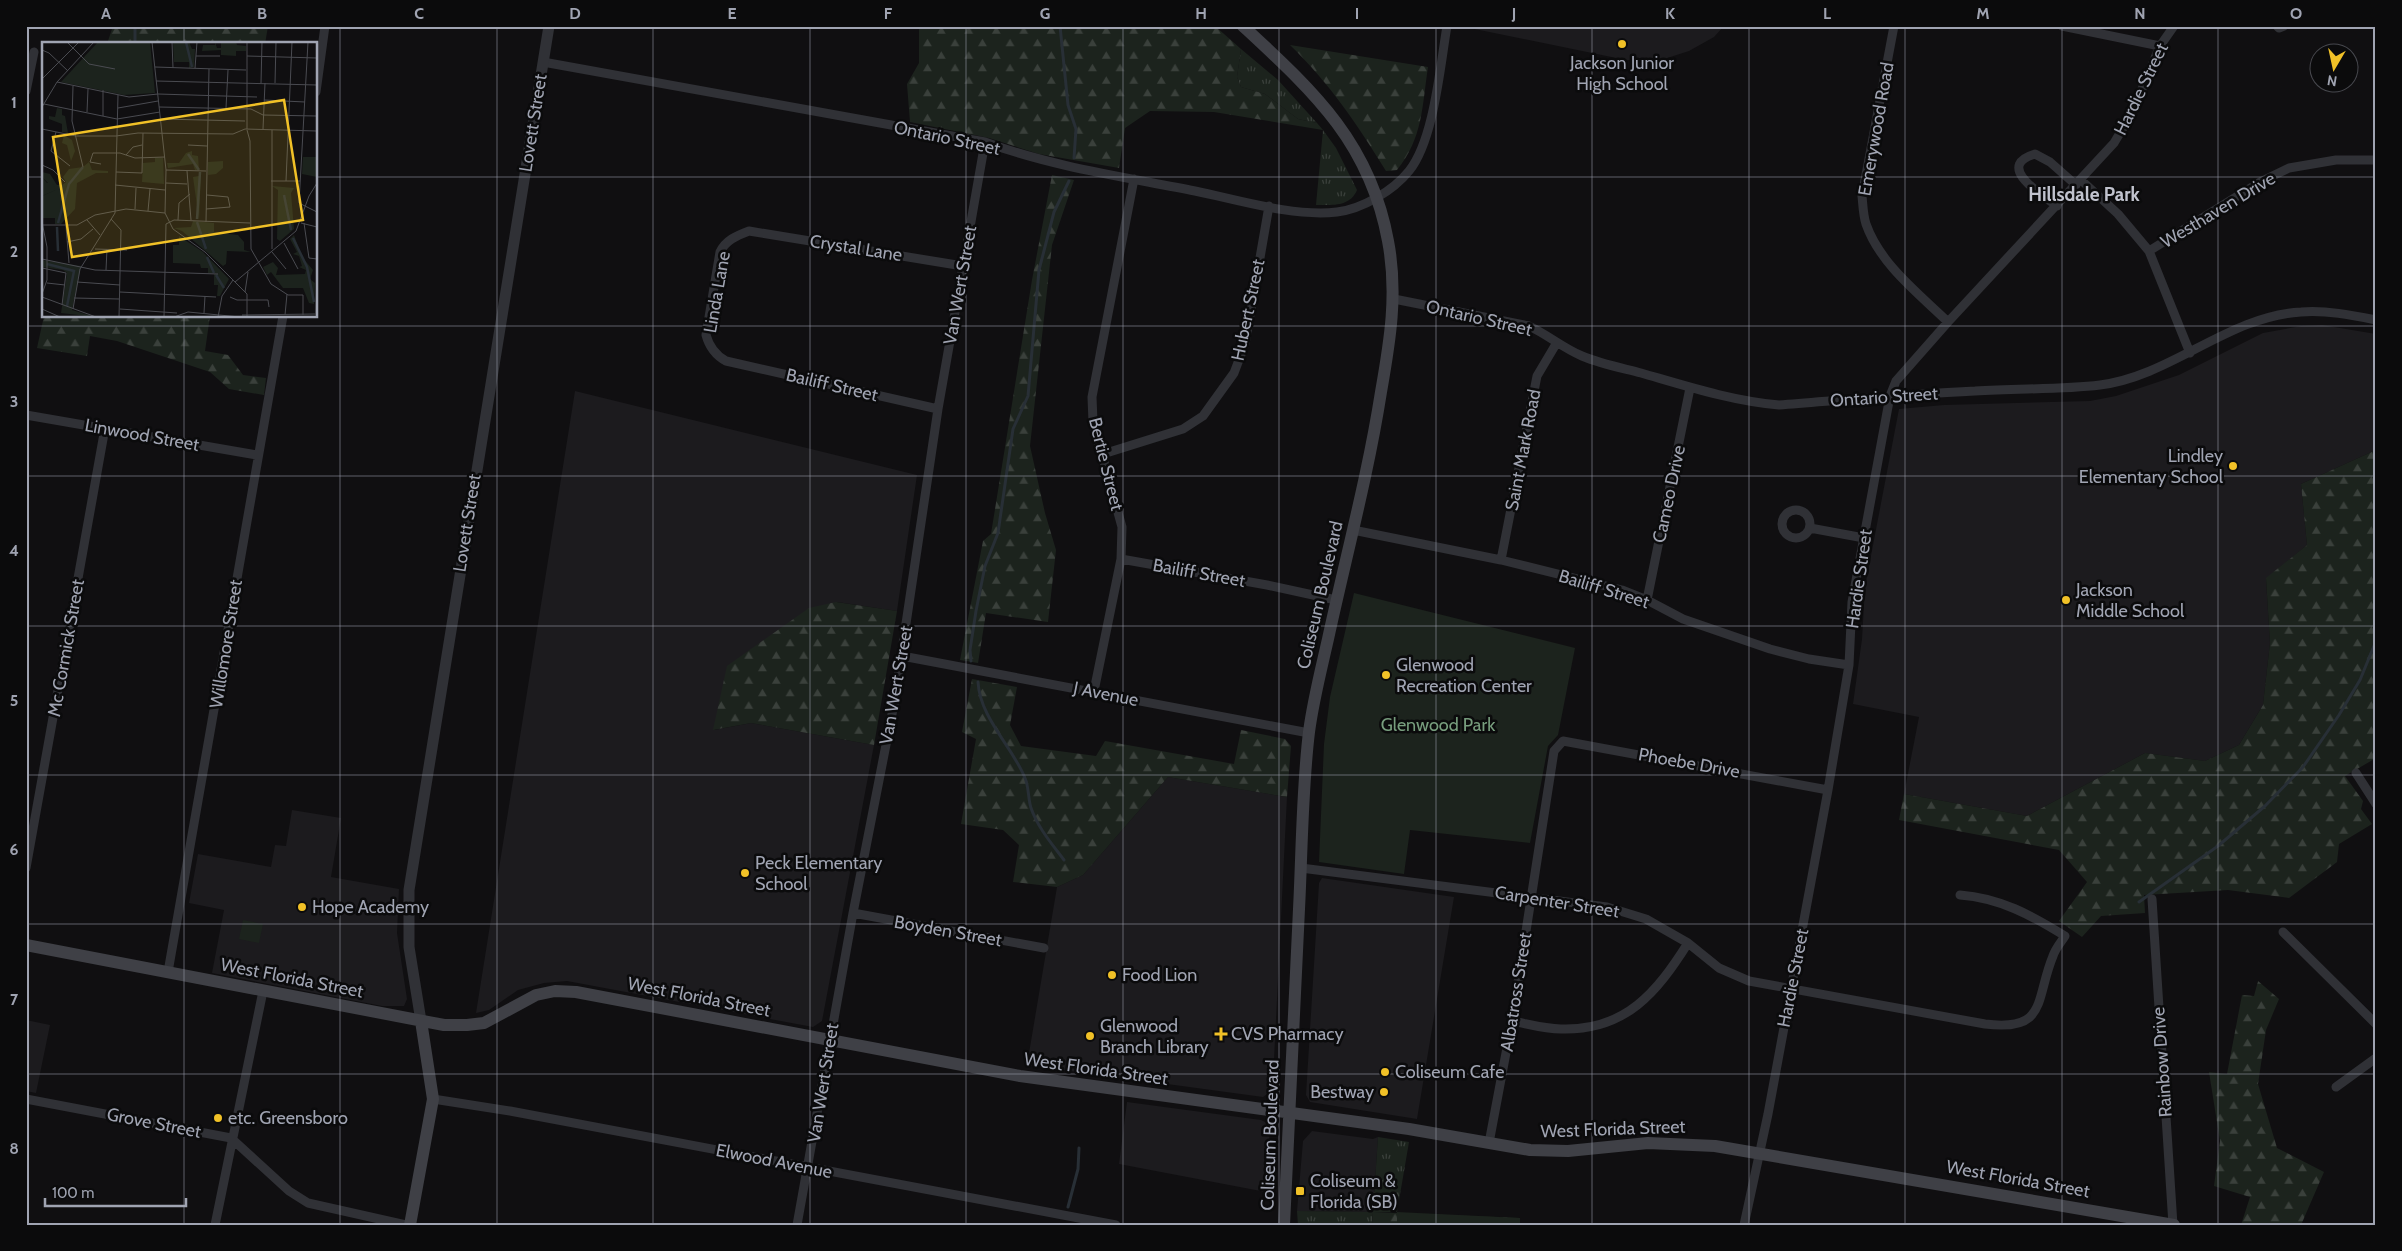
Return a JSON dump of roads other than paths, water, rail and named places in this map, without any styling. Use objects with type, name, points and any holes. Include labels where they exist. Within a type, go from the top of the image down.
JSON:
[{"type":"main road","name":"Coliseum Boulevard","points":[[1242,26],[1306,85],[1334,117],[1366,171],[1376,196],[1389,242],[1394,299],[1392,325],[1375,432],[1336,600],[1309,733],[1287,1112],[1284,1225]]},
{"type":"main road","name":"West Florida Street","points":[[26,945],[454,1026],[484,1023],[527,998],[545,992],[561,991],[1020,1076],[1409,1129],[1530,1150],[1568,1151],[1648,1143],[1678,1143],[1760,1152],[2173,1225]]},
{"type":"main road","points":[[408,1225],[432,1099],[420,1021]]},
{"type":"street","points":[[318,77],[325,26]]},
{"type":"street","name":"Lovett Street","points":[[420,1021],[408,938],[409,890],[549,26]]},
{"type":"street","name":"Ontario Street","points":[[543,62],[985,142],[1044,161],[1268,206],[1326,213],[1357,207],[1396,185],[1408,172],[1423,147],[1431,119],[1447,26]]},
{"type":"street","name":"Emerywood Road","points":[[1894,26],[1862,196],[1865,222],[1876,246],[1893,269],[1948,322]]},
{"type":"street","points":[[2062,26],[2160,46]]},
{"type":"street","name":"Hardie Street","points":[[1744,1225],[1760,1152],[1828,790],[1849,665],[1852,602],[1890,396],[1896,381],[1948,322],[2079,183],[2114,143],[2132,112],[2160,46],[2174,26]]},
{"type":"street","points":[[2277,26],[2279,28],[2284,26]]},
{"type":"street","points":[[26,91],[28,73],[34,52]]},
{"type":"street","name":"Van Wert Street","points":[[797,1225],[829,1040],[902,656],[938,409],[985,142]]},
{"type":"street","points":[[2057,206],[2022,179],[2019,172],[2020,164],[2025,157],[2035,154],[2050,162],[2118,214],[2149,251],[2190,353]]},
{"type":"street","name":"Westhaven Drive","points":[[2149,251],[2260,182],[2289,168],[2336,160],[2376,160]]},
{"type":"street","name":"Bertie Street","points":[[1094,691],[1121,559],[1122,527],[1093,422],[1092,397],[1134,179]]},
{"type":"street","name":"Hubert Street","points":[[1103,454],[1183,429],[1203,416],[1234,374],[1245,344],[1268,206]]},
{"type":"street","name":"Crystal Lane","points":[[749,231],[963,266]]},
{"type":"street","name":"Linda Lane","points":[[726,361],[713,350],[706,335],[720,252],[724,245],[735,236],[749,231]]},
{"type":"street","name":"Ontario Street","points":[[1394,299],[1529,326],[1540,331],[1556,344],[1584,357],[1690,388],[1761,404],[1779,405],[1890,396],[2100,385],[2150,372],[2239,328],[2300,312],[2337,313],[2376,320]]},
{"type":"street","name":"Willomore Street","points":[[168,972],[184,876],[204,775],[258,455],[272,386],[282,318]]},
{"type":"street","name":"Saint Mark Road","points":[[1501,560],[1537,376],[1556,344]]},
{"type":"street","name":"Bailiff Street","points":[[726,361],[938,409]]},
{"type":"street","name":"Cameo Drive","points":[[1647,600],[1690,388]]},
{"type":"street","name":"Linwood Street","points":[[26,415],[258,455]]},
{"type":"street","name":"Mc Cormick Street","points":[[26,868],[105,428]]},
{"type":"street","points":[[1810,528],[1864,538]]},
{"type":"street","name":"Bailiff Street","points":[[1353,530],[1501,560],[1622,590],[1647,600],[1683,619],[1770,649],[1809,659],[1849,665]]},
{"type":"street","name":"Bailiff Street","points":[[1121,559],[1267,585],[1336,600]]},
{"type":"street","name":"J Avenue","points":[[902,656],[1309,733]]},
{"type":"street","name":"Phoebe Drive","points":[[1554,751],[1563,741],[1828,790]]},
{"type":"street","name":"Albatross Street","points":[[1489,1144],[1512,1021],[1554,751]]},
{"type":"street","points":[[2356,773],[2376,804]]},
{"type":"street","name":"Carpenter Street","points":[[1301,868],[1607,907],[1646,919],[1688,943],[1719,968],[1748,981],[2004,1026],[2022,1022],[2035,1013],[2053,955],[2065,936],[2010,905],[1984,897],[1960,895]]},
{"type":"street","name":"Rainbow Drive","points":[[2152,899],[2173,1225]]},
{"type":"street","name":"Boyden Street","points":[[853,913],[1044,948]]},
{"type":"street","points":[[2283,932],[2376,1024]]},
{"type":"street","points":[[1512,1021],[1560,1030],[1606,1023],[1637,1007],[1664,980],[1688,943]]},
{"type":"street","points":[[215,1225],[263,991]]},
{"type":"street","points":[[2336,1087],[2376,1058]]},
{"type":"street","name":"Grove Street","points":[[26,1099],[232,1138]]},
{"type":"street","name":"Elwood Avenue","points":[[432,1099],[510,1111],[1116,1225]]},
{"type":"street","points":[[232,1138],[289,1191],[308,1203],[408,1225]]},
{"type":"waterway","points":[[135,26],[135,42]]},
{"type":"waterway","points":[[1060,26],[1068,105],[1076,129],[1074,158]]},
{"type":"waterway","points":[[971,661],[970,650],[976,611],[985,566],[998,533],[1013,429],[1028,396],[1039,270],[1054,212],[1069,181]]},
{"type":"waterway","points":[[2139,902],[2218,846],[2265,806],[2303,767],[2339,715],[2360,680],[2376,641]]},
{"type":"waterway","points":[[978,682],[984,708],[1025,778],[1030,804],[1037,822],[1064,860]]},
{"type":"waterway","points":[[1068,1207],[1078,1169],[1079,1148]]},
{"type":"place","name":"Jackson Junior High School","points":[[1622,44]]},
{"type":"place","name":"Lindley Elementary School","points":[[2233,466]]},
{"type":"place","name":"Jackson Middle School","points":[[2066,600]]},
{"type":"place","name":"Glenwood Recreation Center","points":[[1386,675]]},
{"type":"place","name":"Peck Elementary School","points":[[745,873]]},
{"type":"place","name":"Hope Academy","points":[[302,907]]},
{"type":"place","name":"Food Lion","points":[[1112,975]]},
{"type":"place","name":"CVS Pharmacy","points":[[1221,1034]]},
{"type":"place","name":"Glenwood Branch Library","points":[[1090,1036]]},
{"type":"place","name":"Coliseum Cafe","points":[[1385,1072]]},
{"type":"place","name":"Bestway","points":[[1384,1092]]},
{"type":"place","name":"etc. Greensboro","points":[[218,1118]]},
{"type":"place","name":"Coliseum & Florida (SB)","points":[[1300,1191]]},
{"type":"district","name":"Hillsdale Park","points":[[2084,194]]},
{"type":"park label","name":"Glenwood Park","points":[[1438,725]]}]
